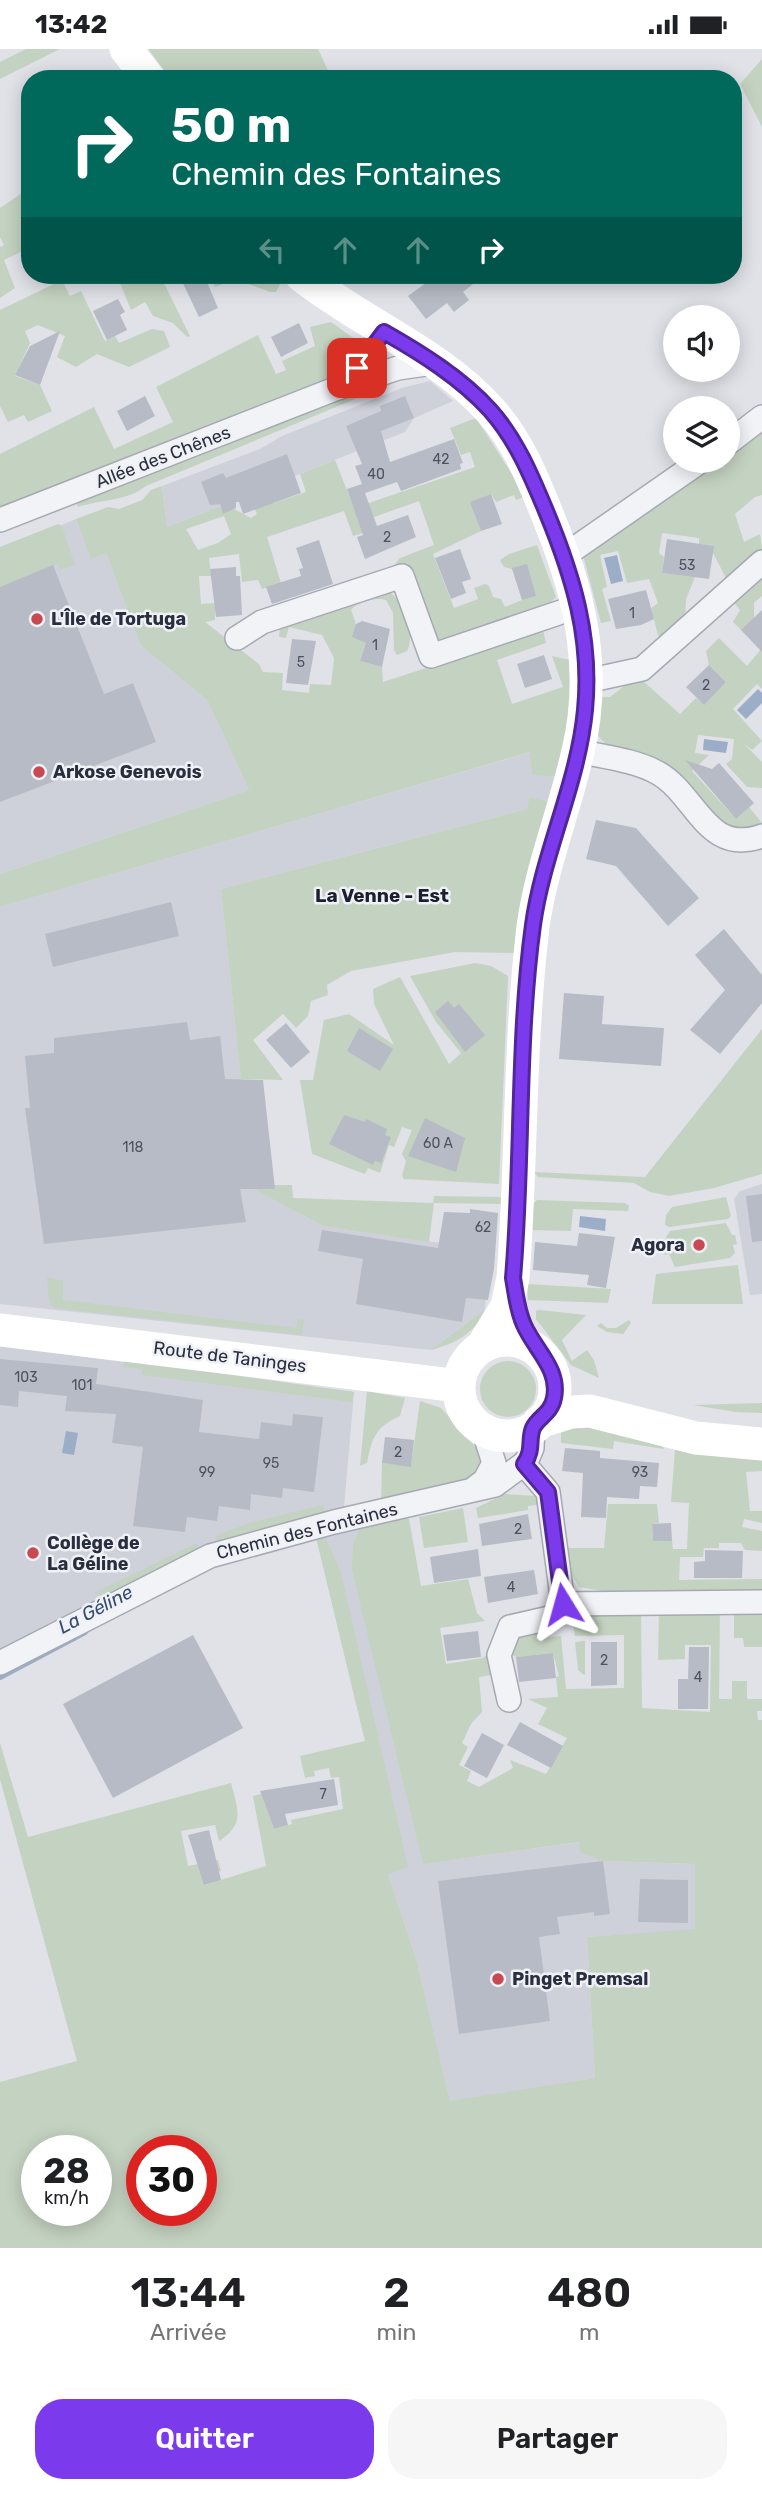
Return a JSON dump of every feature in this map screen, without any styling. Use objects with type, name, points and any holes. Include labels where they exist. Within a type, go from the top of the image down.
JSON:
[{"type":"street","points":[[126,49],[142,70]]},
{"type":"street","points":[[314,284],[433,363],[489,409],[508,433],[531,474],[562,553],[579,606],[586,649],[587,681],[578,751],[533,924],[524,1029],[513,1278],[507,1306],[482,1347],[469,1359],[459,1386],[466,1413],[483,1429],[494,1464],[485,1480],[470,1492]]},
{"type":"street","name":"Allée des Chênes","points":[[326,393],[357,368],[384,332]]},
{"type":"street","name":"Allée des Chênes","points":[[0,520],[326,393],[398,367],[433,363]]},
{"type":"street","points":[[740,434],[762,417]]},
{"type":"street","points":[[562,553],[574,549],[683,473]]},
{"type":"street","points":[[587,681],[642,669],[762,562]]},
{"type":"street","points":[[237,638],[262,622],[402,576],[431,656],[579,606]]},
{"type":"street","points":[[578,751],[657,772],[725,838],[743,841],[762,836]]},
{"type":"street","points":[[509,1700],[499,1655],[510,1627],[554,1617],[563,1604],[548,1492],[524,1464],[532,1448],[536,1425],[554,1398],[545,1361],[520,1317],[513,1278]]},
{"type":"street","name":"Route de Taninges","points":[[0,1330],[459,1386]]},
{"type":"street","points":[[482,1347],[498,1341],[516,1341],[593,1391],[709,1419],[762,1425]]},
{"type":"street","points":[[483,1429],[508,1435],[571,1412],[590,1411],[696,1438],[762,1444]]},
{"type":"street","name":"Chemin des Fontaines","points":[[0,1663],[210,1556],[334,1522],[495,1485],[524,1464]]},
{"type":"street","points":[[563,1604],[762,1602]]},
{"type":"shaded area","points":[[430,381],[453,401],[414,418],[405,432],[167,527],[162,486],[260,449],[282,436],[402,388]]},
{"type":"shaded area","points":[[76,519],[91,558],[106,553],[141,646],[207,700],[249,790],[0,874],[0,550]]},
{"type":"shaded area","points":[[531,752],[532,775],[564,761],[551,809],[529,797],[527,809],[221,889],[253,1189],[323,1226],[489,1250],[485,1309],[431,1350],[0,1304],[0,907]]},
{"type":"shaded area","points":[[762,1184],[762,1294],[750,1295],[734,1199],[740,1191]]},
{"type":"shaded area","points":[[0,1346],[354,1392],[343,1519],[361,1526],[451,1860],[580,1842],[603,1861],[695,1864],[695,1930],[587,1937],[595,2078],[450,2102],[417,1962],[388,1874],[377,1790],[316,1537],[201,1552],[0,1655]]},
{"type":"green space","points":[[26,49],[60,49],[0,79],[0,62]]},
{"type":"green space","points":[[148,49],[318,49],[328,70],[164,70]]},
{"type":"green space","points":[[762,59],[762,127],[742,88],[742,82]]},
{"type":"green space","points":[[21,194],[21,252],[4,260],[15,288],[0,298],[0,247],[4,245],[0,237],[0,208]]},
{"type":"green space","points":[[54,284],[64,284],[70,296],[81,291],[105,341],[115,336],[119,343],[152,329],[164,331],[170,347],[129,367],[97,354],[76,367],[57,357],[65,336],[38,325],[25,331],[30,343],[15,376],[40,385],[52,411],[28,422],[24,415],[8,422],[0,406],[0,310]]},
{"type":"green space","points":[[121,284],[164,284],[190,336],[187,337],[173,323],[153,316],[145,302],[131,310]]},
{"type":"green space","points":[[248,284],[280,284],[276,292]]},
{"type":"green space","points":[[331,322],[355,339],[356,352],[338,375],[288,398],[0,510],[0,454],[94,407],[114,449],[173,422],[156,387],[258,335],[276,374],[286,370],[282,361],[315,346],[310,327]]},
{"type":"green space","points":[[393,375],[396,382],[130,495],[78,507],[76,502]]},
{"type":"green space","points":[[476,418],[526,496],[516,500],[514,495],[496,502],[491,494],[471,502],[481,531],[433,554],[454,608],[478,599],[474,588],[485,584],[489,586],[493,597],[501,599],[505,607],[522,600],[512,569],[504,567],[500,560],[509,554],[537,545],[556,597],[545,608],[437,644],[407,564],[392,568],[400,558],[434,545],[419,501],[360,522],[363,533],[353,536],[344,511],[267,537],[281,583],[262,589],[258,580],[242,582],[239,554],[209,558],[211,576],[199,576],[201,604],[215,603],[215,620],[205,622],[259,664],[263,672],[283,673],[282,690],[309,693],[310,684],[331,685],[334,658],[322,635],[289,627],[286,638],[279,637],[280,627],[388,591],[399,602],[407,618],[410,636],[407,651],[397,655],[394,650],[393,613],[386,600],[367,601],[351,610],[356,624],[353,637],[366,643],[360,661],[382,667],[383,682],[543,630],[546,643],[497,660],[512,704],[563,687],[552,656],[574,661],[564,761],[553,776],[532,775],[530,752],[0,907],[0,874],[249,790],[207,700],[141,646],[106,553],[91,559],[76,519],[108,507],[119,509],[142,500],[151,490],[162,486],[167,527],[220,506],[224,513],[234,509],[251,518],[257,514],[248,495],[268,487],[274,503],[306,492],[300,474],[335,460],[354,508],[475,467],[470,452],[461,455],[450,428]],"holes":[[[224,516],[231,534],[218,543],[198,550],[186,529]]]},
{"type":"green space","points":[[762,431],[762,495],[755,497],[735,514],[744,542],[760,534],[762,549],[727,580],[713,553],[713,546],[699,544],[699,538],[662,533],[659,553],[664,557],[662,573],[695,577],[686,599],[685,619],[662,638],[658,635],[651,608],[658,603],[649,579],[627,583],[618,551],[600,555],[607,587],[602,589],[611,621],[601,623],[583,555],[702,473],[740,473],[740,447]]},
{"type":"green space","points":[[58,524],[62,526],[75,565],[60,570],[57,564],[0,587],[0,547]]},
{"type":"green space","points":[[762,574],[762,596],[754,603],[754,618],[741,630],[733,622],[740,610],[733,601]]},
{"type":"green space","points":[[719,638],[747,666],[762,648],[762,689],[757,684],[733,709],[762,741],[752,750],[743,743],[762,762],[762,788],[747,787],[726,764],[732,759],[734,739],[698,735],[695,753],[709,755],[692,771],[736,819],[749,807],[762,823],[734,830],[611,749],[597,735],[600,697],[610,697],[633,679],[643,681],[680,714],[696,698],[704,704],[726,682],[709,665],[706,651]]},
{"type":"green space","points":[[529,797],[549,802],[517,953],[455,952],[351,971],[327,985],[328,995],[311,1001],[308,1016],[296,1028],[283,1014],[253,1040],[283,1080],[241,1079],[221,889],[527,809]]},
{"type":"green space","points":[[475,963],[491,966],[508,976],[499,1184],[404,1179],[402,1176],[406,1161],[402,1154],[412,1130],[402,1127],[394,1147],[389,1145],[380,1173],[368,1168],[365,1174],[312,1154],[300,1080],[313,1080],[324,1020],[349,1014],[394,1045],[374,1004],[373,989],[400,977],[449,1064],[461,1053],[436,1022],[410,976]]},
{"type":"green space","points":[[762,1029],[762,1174],[714,1188],[669,1196],[650,1192],[634,1183],[538,1177],[534,1172],[645,1177]]},
{"type":"green space","points":[[274,1185],[292,1185],[293,1198],[433,1203],[434,1196],[500,1197],[504,1204],[434,1203],[429,1242],[323,1226],[253,1189],[275,1189]]},
{"type":"green space","points":[[726,1197],[731,1216],[728,1219],[669,1227],[665,1225],[666,1215],[672,1207]]},
{"type":"green space","points":[[537,1200],[625,1203],[629,1206],[628,1211],[573,1209],[571,1231],[528,1230],[530,1207]]},
{"type":"green space","name":"Agora","points":[[726,1223],[732,1235],[735,1235],[737,1244],[733,1245],[735,1253],[730,1258],[675,1267],[669,1254],[665,1255],[663,1245],[667,1244],[666,1237],[670,1231]]},
{"type":"green space","points":[[738,1265],[743,1304],[652,1304],[656,1274]]},
{"type":"green space","points":[[47,1277],[63,1281],[63,1300],[296,1328],[298,1319],[304,1320],[302,1335],[54,1308],[49,1302]]},
{"type":"green space","points":[[527,1284],[611,1289],[608,1303],[528,1300]]},
{"type":"green space","points":[[485,1309],[476,1325],[464,1336],[431,1350]]},
{"type":"green space","points":[[536,1311],[586,1315],[562,1340],[572,1361],[587,1350],[594,1360],[599,1378],[571,1365],[536,1319]]},
{"type":"green space","points":[[629,1320],[631,1323],[623,1334],[607,1332],[597,1326],[601,1323],[607,1328],[616,1328]]},
{"type":"green space","points":[[124,1360],[354,1392],[352,1402],[142,1375],[142,1369],[123,1367]]},
{"type":"green space","points":[[503,1361],[513,1361],[528,1369],[534,1378],[534,1400],[528,1409],[513,1417],[503,1417],[485,1405],[480,1394],[480,1384],[492,1366]]},
{"type":"green space","points":[[367,1391],[405,1398],[400,1416],[385,1424],[376,1434],[367,1463],[360,1466]]},
{"type":"green space","points":[[420,1401],[441,1408],[480,1452],[480,1472],[466,1483],[381,1502],[382,1463],[411,1466]]},
{"type":"green space","points":[[762,1403],[762,1413],[693,1405]]},
{"type":"green space","points":[[586,1423],[660,1441],[664,1449],[614,1441],[613,1449],[561,1443],[561,1428]]},
{"type":"green space","points":[[684,1446],[762,1459],[762,1471],[746,1472],[750,1511],[762,1511],[762,1523],[744,1519],[742,1527],[762,1531],[762,1551],[745,1550],[741,1543],[719,1543],[719,1548],[704,1548],[703,1557],[680,1557],[679,1580],[762,1579],[762,1593],[608,1592],[579,1587],[568,1568],[562,1548],[604,1548],[608,1504],[657,1504],[659,1523],[652,1524],[653,1540],[672,1541],[673,1549],[687,1549],[689,1503],[671,1502],[675,1450]]},
{"type":"green space","points":[[505,1494],[540,1497],[542,1504],[528,1506],[528,1510],[478,1518],[476,1508]]},
{"type":"green space","points":[[323,1505],[326,1516],[219,1545],[215,1536],[249,1523]]},
{"type":"green space","points":[[463,1508],[468,1542],[424,1548],[419,1517]]},
{"type":"green space","points":[[404,1516],[409,1519],[421,1586],[468,1579],[477,1613],[485,1621],[440,1628],[446,1664],[483,1658],[491,1651],[492,1675],[479,1677],[482,1712],[471,1724],[462,1743],[468,1747],[459,1765],[471,1771],[467,1781],[479,1787],[513,1768],[510,1760],[546,1774],[567,1738],[538,1724],[547,1708],[528,1699],[558,1697],[556,1677],[559,1676],[553,1653],[516,1657],[506,1652],[516,1637],[548,1632],[549,1637],[561,1636],[566,1689],[624,1688],[624,1635],[575,1636],[573,1625],[592,1610],[641,1609],[642,1708],[710,1712],[711,1645],[685,1645],[685,1659],[658,1660],[659,1610],[720,1609],[719,1699],[732,1699],[732,1681],[747,1681],[747,1699],[762,1699],[762,1711],[757,1711],[758,1720],[762,1720],[762,2248],[0,2248],[0,2082],[77,2061],[0,1779],[0,1743],[28,1837],[231,1783],[237,1809],[233,1829],[219,1841],[215,1825],[181,1831],[188,1866],[218,1860],[221,1871],[202,1877],[205,1885],[266,1866],[253,1796],[261,1794],[274,1829],[292,1824],[291,1820],[343,1809],[339,1777],[331,1778],[329,1768],[314,1771],[315,1776],[305,1778],[300,1756],[365,1741],[316,1537],[326,1538],[341,1573],[408,1867],[388,1874],[417,1962],[450,2101],[595,2078],[587,1937],[695,1929],[695,1864],[603,1861],[580,1852],[579,1842],[423,1864],[352,1570],[353,1545],[361,1526]]},
{"type":"green space","points":[[197,1543],[201,1552],[107,1597],[94,1593]]},
{"type":"green space","points":[[734,1610],[762,1610],[762,1647],[744,1647],[743,1638],[734,1638]]},
{"type":"green space","points":[[585,1641],[584,1675],[578,1670],[575,1642]]},
{"type":"water","points":[[617,555],[623,581],[611,584],[604,558]]},
{"type":"water","points":[[758,689],[762,693],[762,703],[746,719],[737,710]]},
{"type":"water","points":[[704,739],[728,742],[726,753],[703,750]]},
{"type":"water","points":[[580,1216],[606,1219],[605,1231],[579,1227]]},
{"type":"water","points":[[66,1431],[78,1433],[74,1455],[62,1453]]},
{"type":"building","points":[[183,284],[208,284],[218,308],[199,317]]},
{"type":"building","points":[[425,284],[473,284],[463,292],[469,300],[454,312],[447,303],[426,319],[408,296]]},
{"type":"building","points":[[118,299],[125,312],[120,315],[127,330],[107,340],[93,311]]},
{"type":"building","points":[[299,323],[308,343],[281,357],[271,337]]},
{"type":"building","points":[[60,331],[40,385],[15,375],[30,346]]},
{"type":"building","points":[[145,396],[155,416],[127,431],[117,411]]},
{"type":"building","points":[[405,396],[414,418],[381,431],[390,462],[454,439],[463,463],[460,464],[461,469],[401,491],[397,482],[365,493],[377,526],[408,515],[416,537],[365,559],[357,537],[363,535],[347,489],[362,484],[355,466],[362,464],[346,426],[381,411],[380,406]]},
{"type":"building","points":[[287,454],[301,493],[243,514],[239,502],[236,502],[236,508],[223,514],[220,504],[210,505],[201,482],[223,473],[226,478]]},
{"type":"building","points":[[491,494],[502,524],[481,531],[470,502]]},
{"type":"building","points":[[667,539],[714,546],[709,579],[662,573]]},
{"type":"building","points":[[319,540],[333,584],[272,604],[266,587],[301,576],[299,569],[303,568],[296,548]]},
{"type":"building","points":[[460,549],[471,579],[462,582],[466,593],[451,599],[435,558]]},
{"type":"building","points":[[527,564],[536,596],[522,600],[512,568]]},
{"type":"building","points":[[53,565],[104,694],[133,683],[156,742],[0,802],[0,587]]},
{"type":"building","points":[[236,567],[236,576],[240,576],[242,615],[216,617],[210,569]]},
{"type":"building","points":[[646,590],[654,619],[641,625],[616,629],[608,599]]},
{"type":"building","points":[[762,610],[762,652],[741,630]]},
{"type":"building","points":[[362,621],[390,629],[382,667],[360,661],[366,643],[352,637],[356,624]]},
{"type":"building","points":[[292,639],[316,641],[308,685],[286,683]]},
{"type":"building","points":[[544,655],[552,679],[525,688],[517,664]]},
{"type":"building","points":[[709,665],[726,682],[704,705],[686,687]]},
{"type":"building","points":[[685,760],[712,769],[719,763],[754,803],[736,819]]},
{"type":"building","points":[[596,820],[636,828],[699,898],[668,926],[616,866],[586,859]]},
{"type":"building","points":[[171,902],[179,936],[53,967],[45,934]]},
{"type":"building","points":[[724,929],[762,975],[762,1003],[720,1054],[690,1030],[725,990],[695,955]]},
{"type":"building","points":[[564,993],[604,996],[602,1024],[664,1028],[661,1066],[559,1059]]},
{"type":"building","points":[[448,1001],[454,1008],[459,1004],[485,1035],[465,1052],[435,1012]]},
{"type":"building","points":[[187,1022],[190,1040],[220,1036],[225,1079],[263,1080],[275,1189],[240,1189],[246,1222],[44,1244],[25,1108],[30,1108],[25,1056],[54,1053],[54,1038]]},
{"type":"building","points":[[286,1023],[310,1052],[291,1068],[266,1040]]},
{"type":"building","points":[[359,1028],[393,1049],[380,1071],[347,1051]]},
{"type":"building","points":[[344,1115],[365,1122],[366,1119],[387,1129],[385,1135],[391,1137],[381,1163],[375,1161],[373,1165],[329,1144]]},
{"type":"building","points":[[425,1118],[465,1138],[456,1172],[408,1156]]},
{"type":"building","points":[[762,1194],[762,1241],[752,1242],[746,1196]]},
{"type":"building","points":[[470,1209],[498,1213],[494,1269],[488,1300],[466,1298],[462,1322],[356,1304],[363,1259],[318,1251],[322,1230],[438,1248],[444,1212],[470,1213]]},
{"type":"building","points":[[579,1233],[615,1237],[606,1288],[587,1285],[589,1275],[533,1270],[535,1242],[577,1246]]},
{"type":"building","points":[[0,1359],[98,1368],[96,1384],[203,1400],[199,1432],[259,1439],[261,1422],[292,1426],[293,1414],[323,1417],[314,1492],[283,1488],[282,1498],[251,1494],[250,1510],[219,1506],[217,1521],[187,1517],[185,1532],[133,1526],[143,1447],[112,1443],[116,1414],[65,1411],[67,1396],[19,1391],[18,1407],[0,1405]]},
{"type":"building","points":[[385,1437],[414,1440],[411,1467],[382,1463]]},
{"type":"building","points":[[565,1448],[600,1451],[600,1458],[659,1463],[657,1487],[640,1486],[639,1499],[607,1497],[606,1518],[581,1517],[583,1473],[562,1471]]},
{"type":"building","points":[[528,1514],[532,1539],[482,1546],[479,1524]]},
{"type":"building","points":[[671,1523],[672,1541],[653,1541],[652,1524]]},
{"type":"building","points":[[478,1549],[481,1576],[434,1583],[430,1557]]},
{"type":"building","points":[[705,1550],[743,1551],[742,1578],[694,1578],[694,1562],[705,1561]]},
{"type":"building","points":[[534,1570],[538,1594],[488,1603],[484,1577]]},
{"type":"building","points":[[478,1631],[481,1657],[447,1661],[443,1635]]},
{"type":"building","points":[[193,1635],[243,1728],[113,1798],[63,1704]]},
{"type":"building","points":[[591,1642],[617,1642],[617,1685],[591,1686]]},
{"type":"building","points":[[689,1647],[709,1647],[708,1709],[678,1709],[678,1679],[688,1679]]},
{"type":"building","points":[[553,1653],[556,1678],[519,1682],[516,1657]]},
{"type":"building","points":[[520,1722],[563,1746],[551,1768],[507,1745]]},
{"type":"building","points":[[482,1733],[504,1745],[487,1778],[464,1766]]},
{"type":"building","points":[[334,1779],[338,1805],[285,1814],[288,1825],[274,1829],[260,1791]]},
{"type":"building","points":[[209,1830],[221,1880],[204,1885],[188,1835]]},
{"type":"building","points":[[603,1861],[610,1914],[594,1916],[594,1912],[557,1917],[560,1934],[539,1937],[550,2021],[459,2034],[438,1881]]},
{"type":"building","points":[[640,1879],[688,1880],[688,1923],[638,1922]]},
{"type":"waterway","name":"La Géline","points":[[0,1677],[85,1632]]},
{"type":"place","name":"L'Île de Tortuga","points":[[37,619]]},
{"type":"place","name":"Arkose Genevois","points":[[39,772]]},
{"type":"place","name":"Agora","points":[[699,1245]]},
{"type":"place","name":"Collège de La Géline","points":[[33,1553]]},
{"type":"place","name":"Pinget Premsal","points":[[498,1979]]},
{"type":"district","name":"La Venne - Est","points":[[382,895]]},
{"type":"route","points":[[357,368],[384,332],[452,375],[489,409],[508,433],[531,474],[574,584],[582,617],[586,649],[585,711],[578,751],[533,924],[524,1029],[513,1278],[520,1317],[534,1346],[551,1370],[555,1384],[552,1405],[533,1428],[532,1448],[524,1464],[548,1492],[563,1604]]}]
